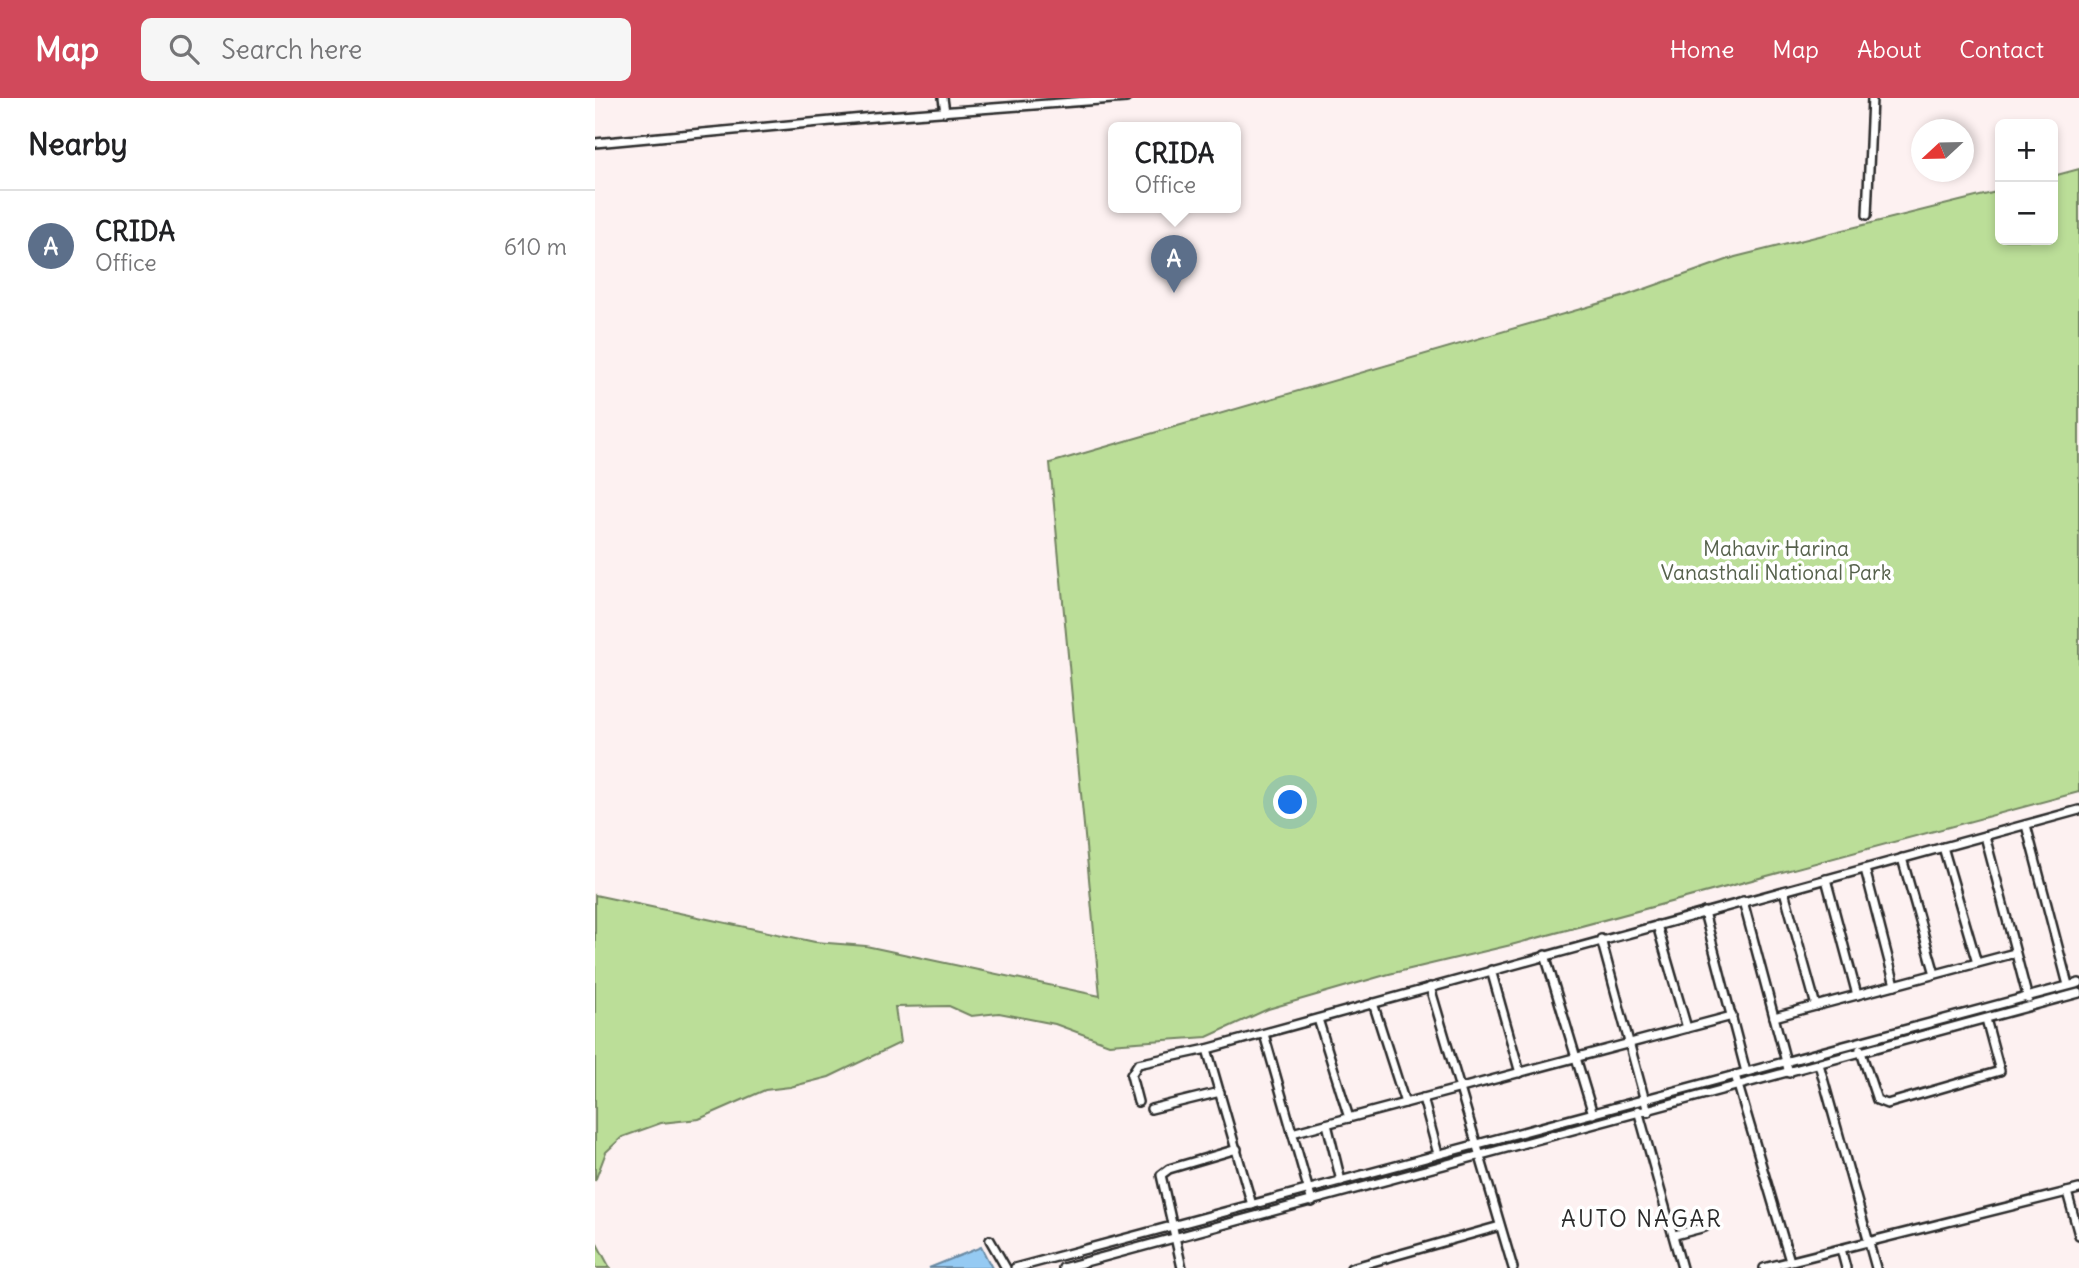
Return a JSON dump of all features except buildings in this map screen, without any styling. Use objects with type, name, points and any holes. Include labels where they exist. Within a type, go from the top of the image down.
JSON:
[{"type":"street","points":[[943,98],[945,112]]},
{"type":"street","points":[[595,144],[1126,98]]},
{"type":"street","points":[[1867,215],[1872,98]]},
{"type":"street","points":[[1138,1102],[1131,1075],[1138,1064],[1263,1034],[1601,939],[2079,811]]},
{"type":"street","points":[[2026,825],[2068,985]]},
{"type":"street","points":[[1985,836],[2030,1007]]},
{"type":"street","points":[[1943,847],[1977,963]]},
{"type":"street","points":[[1902,858],[1935,974]]},
{"type":"street","points":[[1865,869],[1895,985]]},
{"type":"street","points":[[1826,879],[1857,995]]},
{"type":"street","points":[[1784,891],[1816,1006]]},
{"type":"street","points":[[1743,901],[1789,1073]]},
{"type":"street","points":[[1704,912],[1746,1072]]},
{"type":"street","points":[[1657,925],[1688,1028]]},
{"type":"street","points":[[1601,939],[1629,1044],[1640,1101],[1639,1114],[1675,1235],[1682,1268]]},
{"type":"street","points":[[1774,1017],[2015,953]]},
{"type":"street","points":[[1545,955],[1593,1114]]},
{"type":"street","points":[[1491,970],[1520,1073]]},
{"type":"street","points":[[1015,1268],[2079,982]]},
{"type":"street","points":[[1430,987],[1513,1268]]},
{"type":"street","points":[[1063,1268],[1648,1112],[2079,993]]},
{"type":"street","points":[[1373,1003],[1405,1103]]},
{"type":"street","points":[[1292,1133],[1732,1016]]},
{"type":"street","points":[[1318,1018],[1349,1118]]},
{"type":"street","points":[[1857,1041],[1877,1100],[1887,1104],[2000,1070],[1986,1019]]},
{"type":"street","points":[[1263,1034],[1312,1202]]},
{"type":"street","points":[[1207,1049],[1252,1205]]},
{"type":"street","points":[[1819,1064],[1876,1268]]},
{"type":"street","points":[[1735,1075],[1790,1261]]},
{"type":"street","points":[[1151,1109],[1220,1092]]},
{"type":"street","points":[[1423,1098],[1437,1154]]},
{"type":"street","points":[[1640,1101],[1648,1112]]},
{"type":"street","points":[[1327,1124],[1341,1181]]},
{"type":"street","points":[[1182,1268],[1161,1175],[1169,1169],[1237,1149]]},
{"type":"street","points":[[1764,1268],[2079,1189]]},
{"type":"street","points":[[2067,1192],[2079,1235]]},
{"type":"street","points":[[1351,1268],[1368,1266],[1500,1226]]},
{"type":"street","points":[[1675,1235],[1705,1227]]},
{"type":"street","points":[[990,1240],[1006,1268]]},
{"type":"street","points":[[1841,1249],[1846,1268]]},
{"type":"street","points":[[1808,1257],[1811,1268]]},
{"type":"green space","name":"Mahavir Harina Vanasthali National Park","points":[[2079,169],[2079,792],[1511,945],[1389,974],[1268,1009],[1207,1037],[1109,1044],[1055,1024],[999,1013],[971,1016],[949,1006],[895,1007],[900,1043],[829,1077],[765,1090],[699,1119],[661,1123],[622,1137],[606,1152],[595,1181],[595,895],[815,942],[866,946],[1100,996],[1050,463],[1622,297],[1735,257],[1995,192],[1995,245],[2058,245],[2058,175]]},
{"type":"green space","points":[[595,1240],[610,1268],[595,1268]]},
{"type":"water","points":[[981,1247],[992,1268],[929,1268]]},
{"type":"place","name":"CRIDA","points":[[1174,293]]},
{"type":"district","name":"AUTO NAGAR","points":[[1642,1219]]}]
